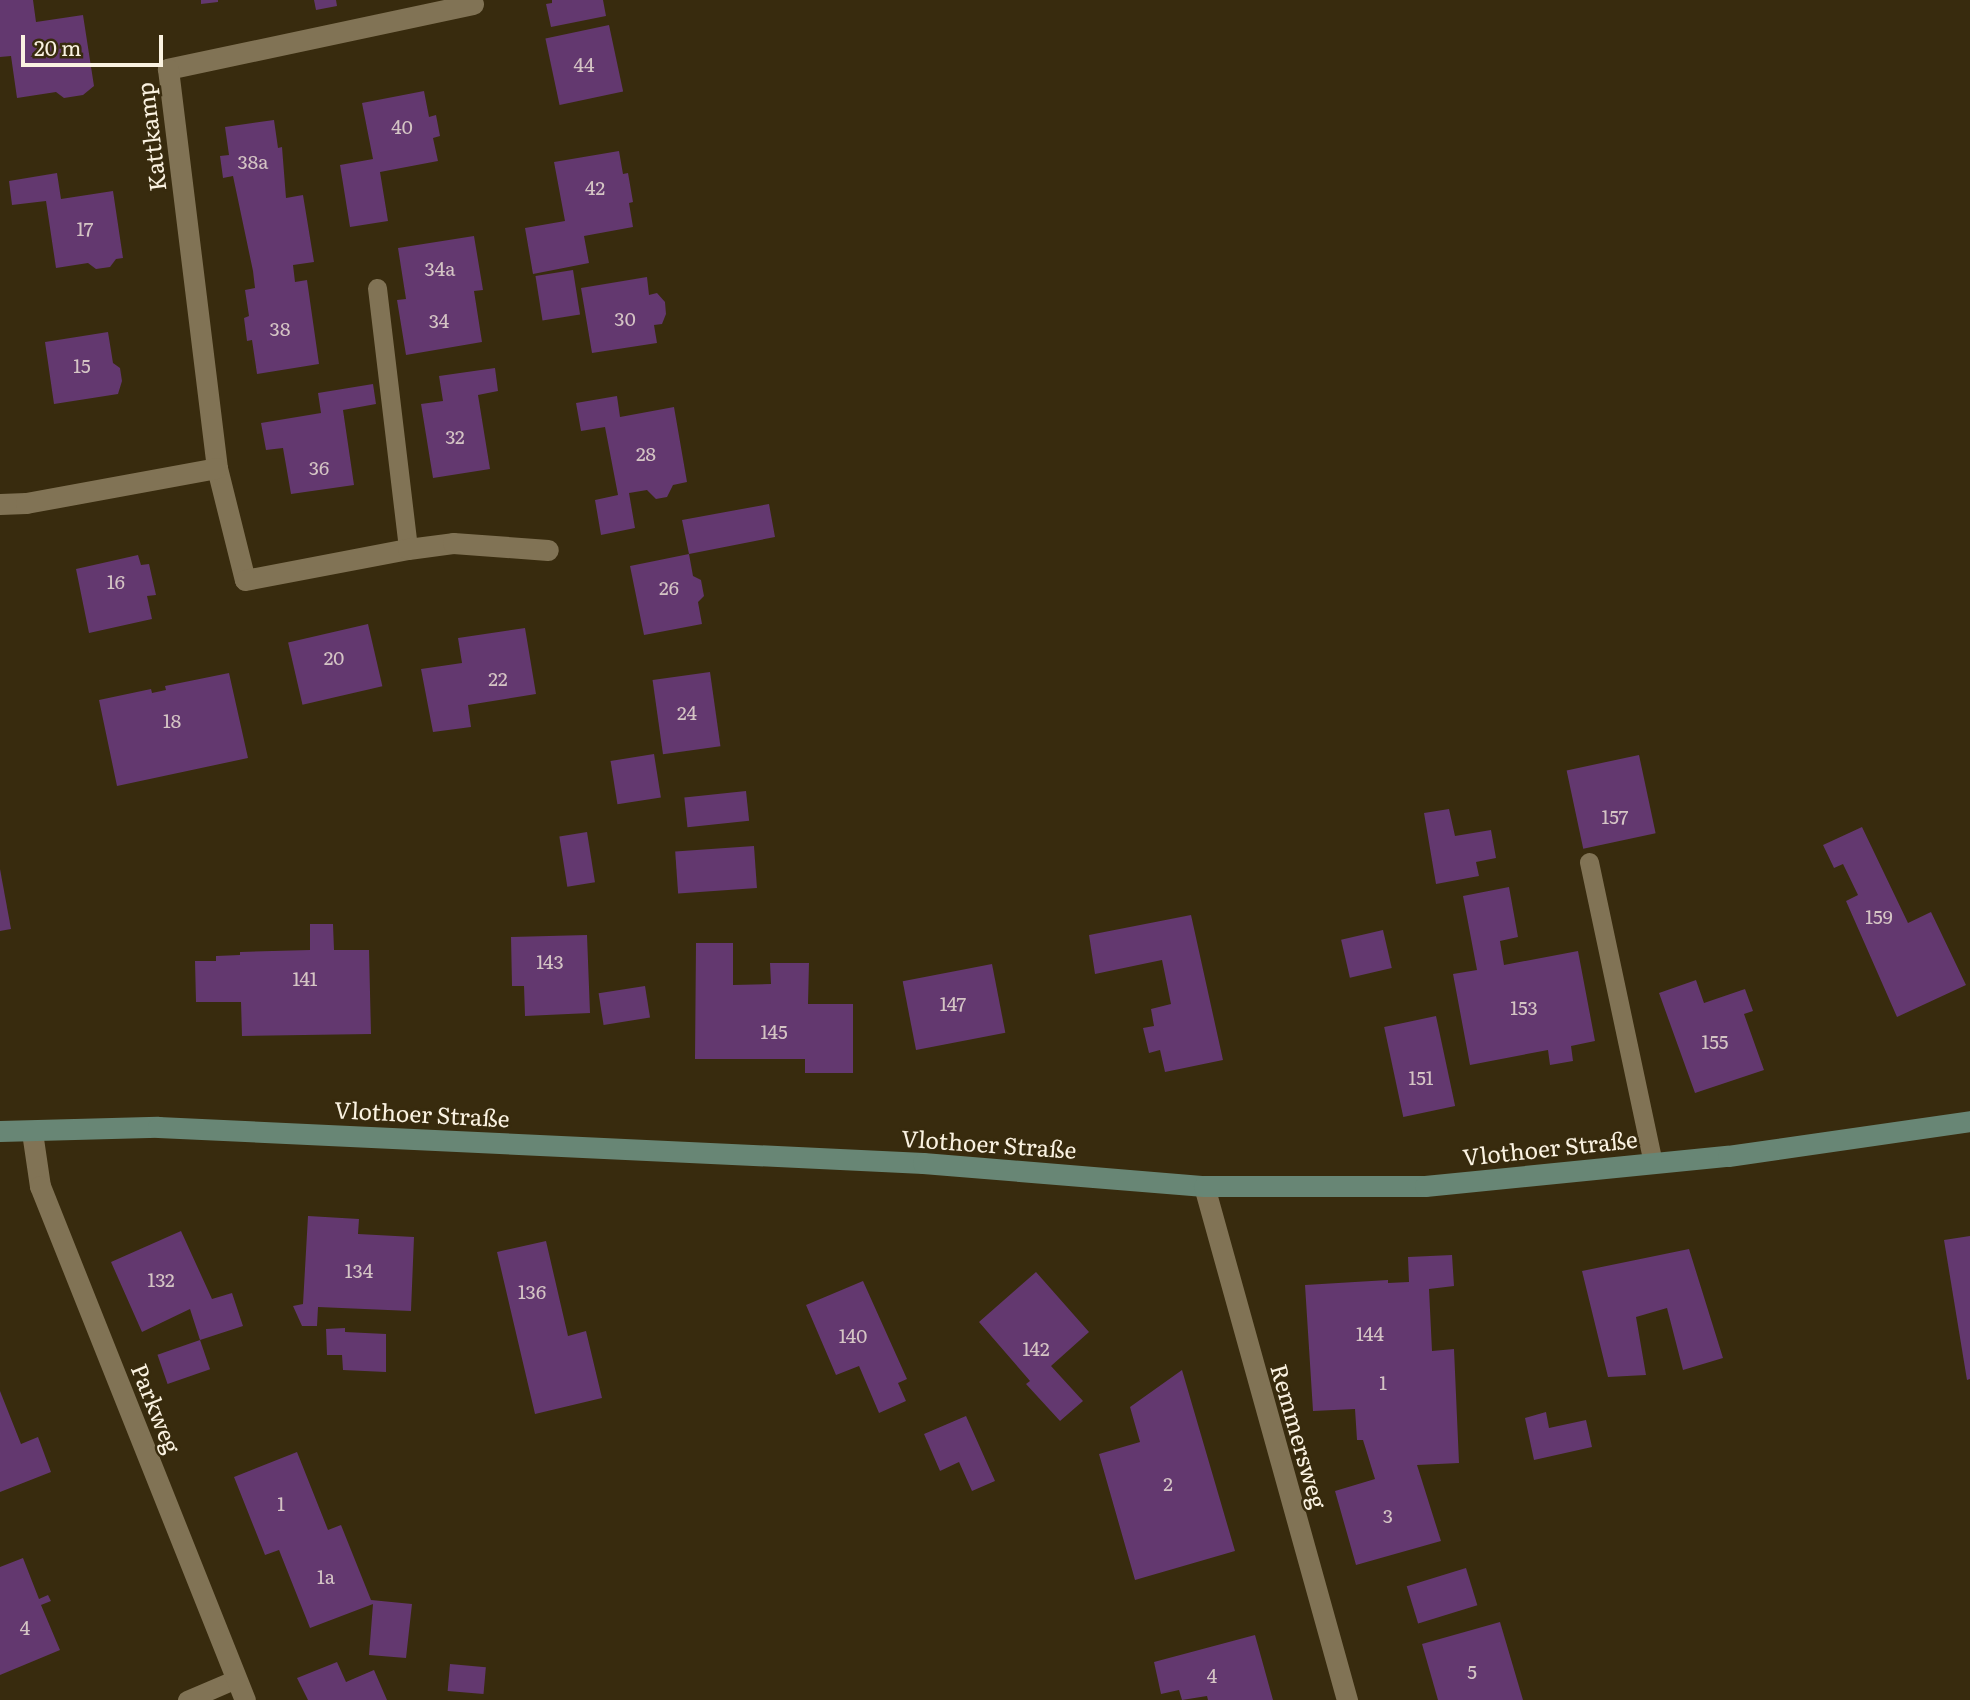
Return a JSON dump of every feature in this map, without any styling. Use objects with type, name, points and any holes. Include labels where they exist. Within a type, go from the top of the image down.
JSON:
[{"type":"street","name":"Kattkamp","points":[[473,4],[168,69],[217,468],[245,580],[453,543],[548,550]]},
{"type":"street","points":[[0,504],[26,503],[217,468]]},
{"type":"street","name":"Vlothoer Straße","points":[[0,1131],[158,1127],[923,1163],[1204,1186],[1424,1186],[1728,1156],[1970,1121]]},
{"type":"street","name":"Parkweg","points":[[32,1132],[40,1186],[244,1700]]},
{"type":"street","name":"Remmersweg","points":[[1204,1186],[1347,1700]]},
{"type":"lane","points":[[377,288],[408,549]]},
{"type":"lane","points":[[1589,862],[1653,1163]]},
{"type":"lane","points":[[187,1700],[236,1679]]},
{"type":"building","points":[[0,0],[33,0],[36,22],[83,15],[94,86],[83,95],[64,98],[56,92],[17,98],[11,56],[0,57]]},
{"type":"building","points":[[201,0],[218,0],[218,2],[201,4]]},
{"type":"building","points":[[314,0],[336,0],[337,6],[316,10]]},
{"type":"building","points":[[552,0],[603,0],[606,16],[551,27],[546,4],[552,3]]},
{"type":"building","points":[[609,25],[623,92],[560,105],[545,39]]},
{"type":"building","points":[[424,91],[429,117],[436,115],[440,136],[433,138],[438,161],[380,172],[388,221],[350,227],[340,165],[373,159],[362,103]]},
{"type":"building","points":[[274,120],[278,148],[282,147],[286,198],[303,195],[314,262],[293,265],[295,282],[307,280],[319,364],[257,374],[252,340],[247,341],[244,318],[249,316],[245,290],[255,288],[253,271],[233,176],[223,178],[220,156],[229,155],[225,127]]},
{"type":"building","points":[[619,151],[623,174],[628,173],[633,202],[629,203],[633,227],[584,236],[589,263],[533,274],[525,228],[565,221],[554,162]]},
{"type":"building","points":[[57,173],[61,199],[113,191],[123,258],[116,259],[110,267],[96,269],[88,263],[56,268],[46,201],[12,205],[9,181]]},
{"type":"building","points":[[474,236],[483,290],[474,291],[482,342],[406,355],[397,300],[406,299],[398,248]]},
{"type":"building","points":[[573,270],[580,314],[543,320],[535,276]]},
{"type":"building","points":[[647,277],[649,295],[657,293],[665,302],[666,314],[662,324],[654,325],[657,343],[592,353],[581,288]]},
{"type":"building","points":[[108,332],[113,363],[120,368],[122,381],[118,394],[54,404],[45,342]]},
{"type":"building","points":[[495,368],[498,391],[478,395],[490,469],[433,478],[421,404],[443,401],[439,376]]},
{"type":"building","points":[[373,384],[376,404],[343,410],[354,485],[291,494],[283,448],[266,450],[261,423],[321,413],[318,393]]},
{"type":"building","points":[[617,396],[620,417],[674,407],[687,482],[673,485],[667,497],[656,499],[647,490],[629,493],[635,528],[601,535],[595,500],[618,495],[605,427],[581,431],[576,403]]},
{"type":"building","points":[[769,504],[775,537],[689,554],[682,520]]},
{"type":"building","points":[[689,554],[693,576],[701,580],[704,596],[698,602],[702,624],[644,635],[630,566]]},
{"type":"building","points":[[138,555],[141,565],[149,564],[156,595],[147,596],[152,619],[89,633],[76,569]]},
{"type":"building","points":[[368,624],[382,686],[302,705],[288,642]]},
{"type":"building","points":[[525,628],[536,694],[468,705],[471,727],[433,732],[421,669],[462,663],[458,638]]},
{"type":"building","points":[[710,672],[720,746],[663,754],[653,680]]},
{"type":"building","points":[[229,673],[248,758],[117,786],[99,700],[151,689],[152,693],[166,690],[165,686]]},
{"type":"building","points":[[654,754],[661,797],[617,804],[611,761]]},
{"type":"building","points":[[1639,755],[1656,833],[1583,849],[1567,770]]},
{"type":"building","points":[[746,791],[749,821],[687,827],[684,797]]},
{"type":"building","points":[[1449,809],[1455,836],[1491,830],[1496,858],[1476,862],[1479,876],[1436,884],[1424,813]]},
{"type":"building","points":[[1862,827],[1908,923],[1931,912],[1966,985],[1897,1017],[1846,901],[1858,895],[1843,864],[1834,868],[1823,845]]},
{"type":"building","points":[[587,832],[595,882],[567,887],[559,836]]},
{"type":"building","points":[[754,846],[757,888],[678,893],[675,852]]},
{"type":"building","points":[[0,869],[11,929],[0,931]]},
{"type":"building","points":[[1509,887],[1518,937],[1500,941],[1504,965],[1578,951],[1595,1041],[1571,1046],[1573,1061],[1550,1065],[1548,1050],[1470,1065],[1453,974],[1477,970],[1463,896]]},
{"type":"building","points":[[1191,915],[1223,1060],[1165,1072],[1160,1050],[1149,1053],[1143,1028],[1154,1026],[1151,1009],[1171,1004],[1162,960],[1095,974],[1089,935]]},
{"type":"building","points":[[310,924],[333,924],[334,950],[369,950],[371,1034],[242,1036],[241,1002],[196,1002],[195,961],[216,961],[216,956],[240,955],[240,952],[310,950]]},
{"type":"building","points":[[1383,930],[1392,968],[1350,978],[1341,940]]},
{"type":"building","points":[[587,935],[590,1013],[525,1016],[524,986],[512,986],[511,937]]},
{"type":"building","points":[[696,943],[733,943],[733,985],[771,984],[770,963],[809,963],[808,1004],[853,1004],[853,1073],[805,1073],[805,1059],[695,1059]]},
{"type":"building","points":[[992,964],[1005,1033],[916,1050],[903,981]]},
{"type":"building","points":[[1696,980],[1704,1003],[1745,989],[1753,1011],[1744,1014],[1764,1070],[1695,1093],[1659,993]]},
{"type":"building","points":[[645,986],[650,1018],[604,1025],[599,993]]},
{"type":"building","points":[[1436,1016],[1455,1106],[1403,1117],[1384,1027]]},
{"type":"building","points":[[308,1216],[359,1219],[358,1234],[414,1237],[411,1311],[318,1307],[317,1326],[302,1326],[293,1306],[303,1304]]},
{"type":"building","points":[[181,1231],[212,1299],[232,1293],[243,1326],[200,1340],[190,1309],[142,1332],[111,1262]]},
{"type":"building","points":[[1970,1236],[1970,1379],[1967,1380],[1944,1240]]},
{"type":"building","points":[[546,1241],[568,1336],[586,1331],[602,1398],[535,1414],[497,1252]]},
{"type":"building","points":[[1689,1249],[1723,1358],[1683,1370],[1667,1308],[1636,1317],[1646,1375],[1608,1377],[1582,1271]]},
{"type":"building","points":[[1452,1255],[1454,1286],[1429,1289],[1432,1351],[1454,1349],[1459,1463],[1417,1465],[1441,1541],[1356,1565],[1335,1491],[1375,1479],[1363,1440],[1357,1440],[1355,1409],[1313,1411],[1305,1285],[1388,1280],[1388,1283],[1409,1282],[1408,1257]]},
{"type":"building","points":[[1036,1272],[1089,1332],[1051,1366],[1083,1401],[1060,1421],[1026,1384],[1030,1381],[979,1322]]},
{"type":"building","points":[[863,1281],[907,1379],[898,1383],[906,1401],[879,1413],[859,1366],[836,1375],[806,1305]]},
{"type":"building","points":[[345,1328],[345,1332],[386,1334],[386,1372],[343,1370],[342,1355],[327,1355],[326,1329]]},
{"type":"building","points":[[200,1340],[210,1369],[168,1384],[157,1355]]},
{"type":"building","points":[[1182,1370],[1235,1551],[1135,1580],[1099,1454],[1140,1442],[1130,1407]]},
{"type":"building","points":[[0,1391],[21,1444],[38,1437],[51,1472],[0,1492]]},
{"type":"building","points":[[1546,1412],[1549,1428],[1586,1420],[1592,1447],[1534,1460],[1525,1418]]},
{"type":"building","points":[[966,1416],[995,1481],[972,1491],[959,1462],[940,1471],[924,1434]]},
{"type":"building","points":[[297,1452],[328,1530],[341,1525],[371,1600],[412,1604],[406,1658],[369,1655],[373,1604],[310,1628],[279,1550],[265,1555],[234,1477]]},
{"type":"building","points":[[23,1558],[39,1599],[48,1595],[51,1601],[41,1605],[60,1650],[0,1675],[0,1567]]},
{"type":"building","points":[[1466,1568],[1477,1605],[1418,1623],[1407,1586]]},
{"type":"building","points":[[1500,1622],[1523,1700],[1438,1700],[1422,1644]]},
{"type":"building","points":[[1255,1635],[1273,1700],[1208,1700],[1207,1696],[1182,1700],[1179,1690],[1161,1694],[1154,1662]]},
{"type":"building","points":[[337,1662],[346,1682],[374,1670],[387,1700],[308,1700],[297,1678]]},
{"type":"building","points":[[450,1664],[486,1667],[484,1694],[448,1691]]}]
